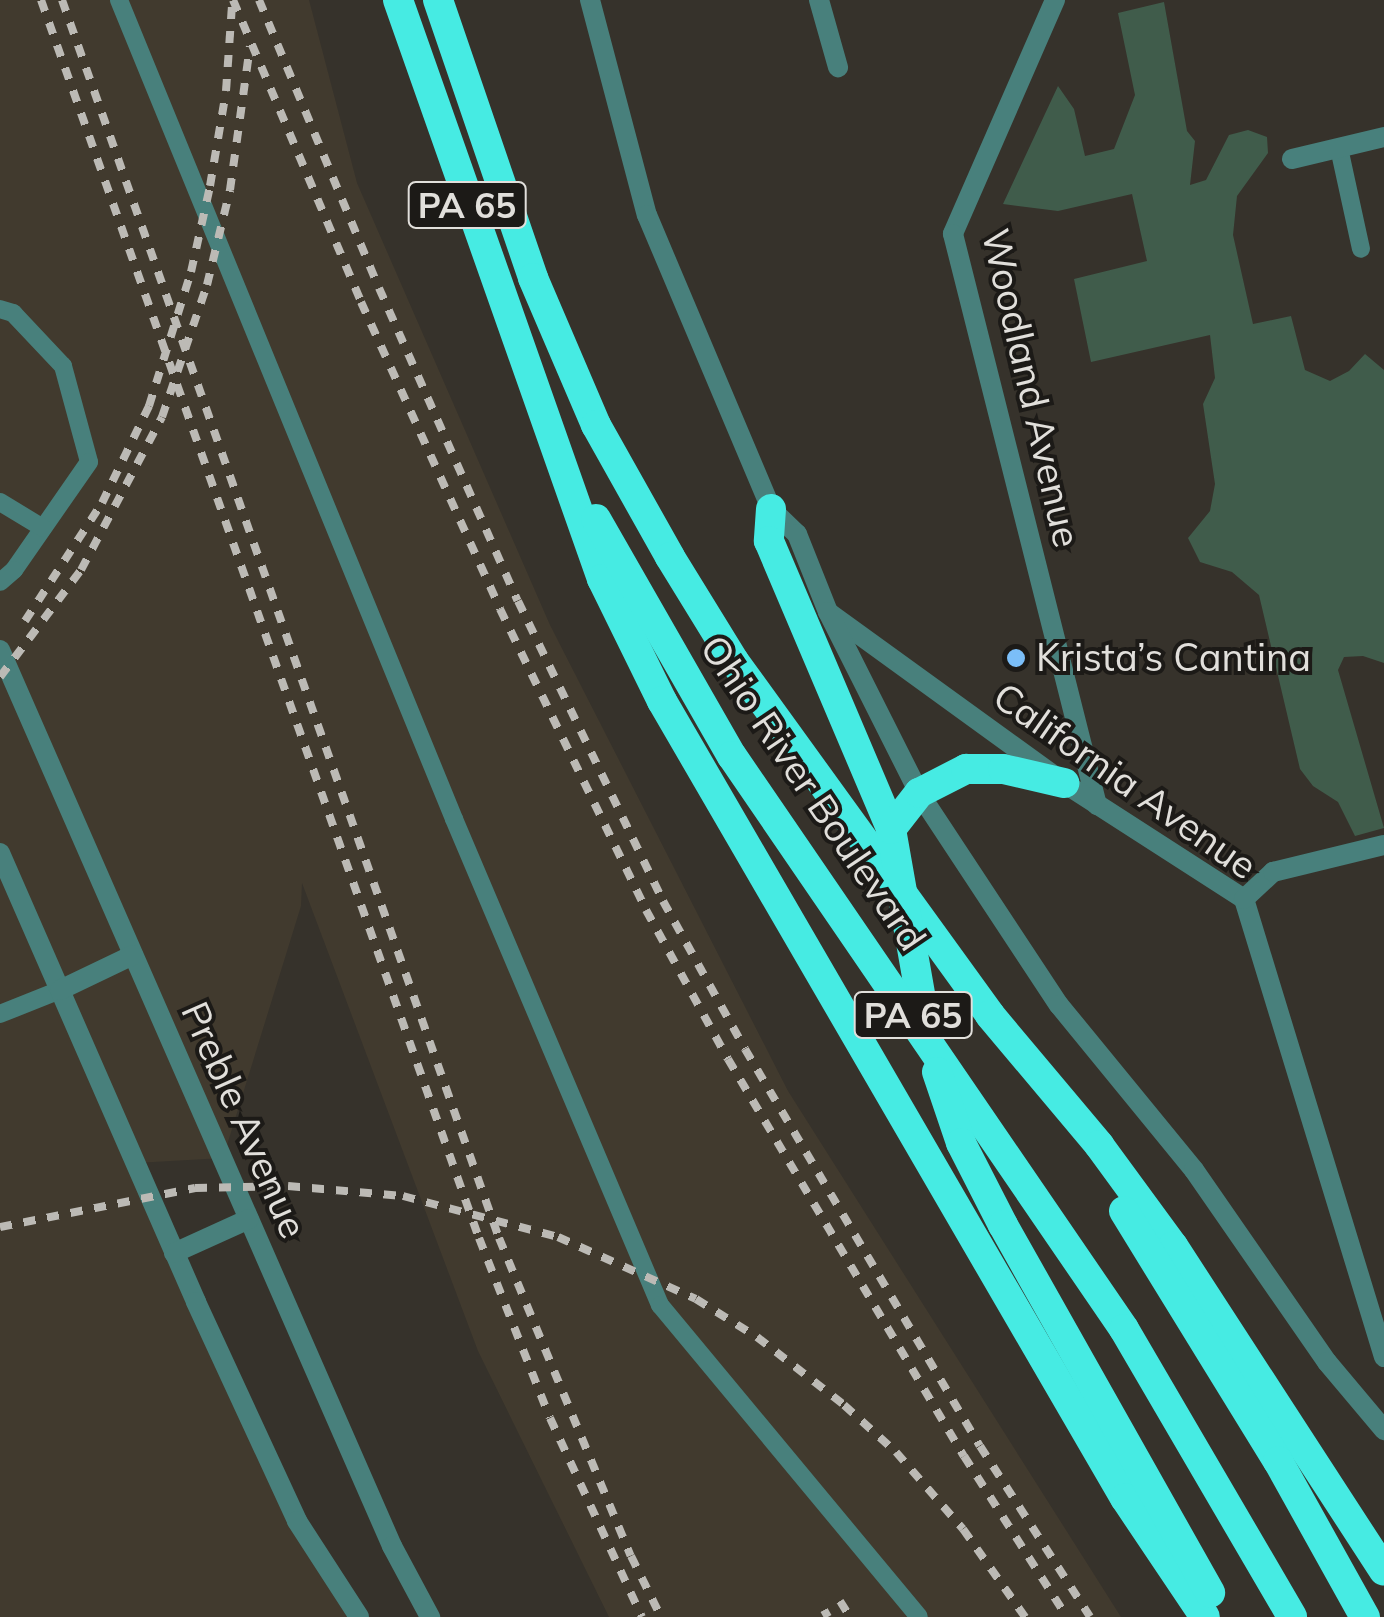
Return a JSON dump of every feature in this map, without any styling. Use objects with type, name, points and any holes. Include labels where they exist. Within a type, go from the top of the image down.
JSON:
[{"type":"highway","name":"PA 65","points":[[398,0],[482,250],[543,408]]},
{"type":"highway","name":"PA 65","points":[[438,0],[533,278],[596,425],[635,496],[734,660],[990,1015],[1185,1305],[1365,1617]]},
{"type":"highway","points":[[543,408],[602,579],[662,702],[1125,1498],[1205,1617]]},
{"type":"highway","name":"Ohio River Boulevard","points":[[543,408],[592,511],[732,756],[1124,1329],[1292,1617]]},
{"type":"highway","points":[[770,509],[770,541],[899,810],[914,974],[936,1070],[961,1143],[1224,1617]]},
{"type":"highway","points":[[899,810],[966,769],[1004,769],[1064,783]]},
{"type":"highway","points":[[990,1015],[1099,1145],[1173,1246],[1384,1571]]},
{"type":"street","points":[[590,0],[647,215],[770,509],[798,534],[899,810],[1194,1170],[1326,1362],[1384,1430]]},
{"type":"street","points":[[819,0],[838,68]]},
{"type":"street","name":"Woodland Avenue","points":[[1050,4],[953,234],[1097,806]]},
{"type":"street","points":[[1292,159],[1384,137]]},
{"type":"street","name":"California Avenue","points":[[828,612],[1097,806],[1244,900],[1384,1356]]},
{"type":"street","name":"Preble Avenue","points":[[0,650],[392,1546],[430,1617]]},
{"type":"street","points":[[1244,900],[1273,872],[1384,845]]},
{"type":"street","points":[[0,853],[174,1252],[297,1521],[359,1617]]},
{"type":"street","points":[[60,990],[133,955]]},
{"type":"street","points":[[174,1252],[250,1218]]},
{"type":"lane","points":[[119,0],[446,800],[660,1304],[919,1617]]},
{"type":"lane","points":[[1339,148],[1361,249]]},
{"type":"lane","points":[[0,309],[13,313],[63,366],[89,462],[14,570],[0,582]]},
{"type":"lane","points":[[0,502],[43,528]]},
{"type":"lane","points":[[0,1014],[60,990]]},
{"type":"shaded area","points":[[0,0],[309,0],[357,183],[550,625],[788,1091],[1121,1617],[609,1617],[478,1351],[302,883],[301,906],[223,1158],[136,1163],[297,1521],[359,1617],[0,1617]]},
{"type":"green space","points":[[1164,2],[1187,131],[1195,141],[1190,185],[1206,180],[1229,135],[1248,130],[1267,137],[1268,153],[1237,196],[1233,235],[1253,324],[1291,316],[1305,370],[1330,381],[1349,371],[1365,354],[1384,370],[1384,663],[1363,656],[1344,657],[1338,670],[1384,828],[1355,836],[1338,802],[1313,786],[1300,769],[1259,595],[1232,572],[1200,562],[1188,538],[1210,511],[1215,484],[1203,404],[1215,378],[1210,335],[1091,362],[1074,279],[1147,261],[1132,194],[1058,211],[1003,204],[1058,86],[1074,109],[1085,156],[1114,149],[1135,95],[1118,13]]},
{"type":"railway","points":[[41,0],[479,1238],[550,1418],[642,1617]]},
{"type":"railway","points":[[62,0],[499,1238],[631,1556],[661,1617]]},
{"type":"railway","points":[[233,0],[361,302],[500,609],[646,910],[728,1059],[964,1456],[1067,1617]]},
{"type":"railway","points":[[259,0],[379,288],[518,601],[663,901],[745,1049],[980,1446],[1090,1617]]},
{"type":"railway","points":[[25,621],[102,503],[149,406],[191,272],[210,186],[226,91],[232,5]]},
{"type":"railway","points":[[0,677],[81,570],[162,417],[207,285],[230,190],[250,46]]},
{"type":"railway","points":[[0,1227],[195,1188],[288,1186],[403,1196],[558,1237],[696,1299],[757,1337],[844,1405],[896,1452],[963,1529],[1025,1617]]},
{"type":"railway","points":[[840,1601],[850,1617]]},
{"type":"railway","points":[[824,1610],[828,1617]]},
{"type":"place","name":"Krista’s Cantina","points":[[1016,658]]}]
